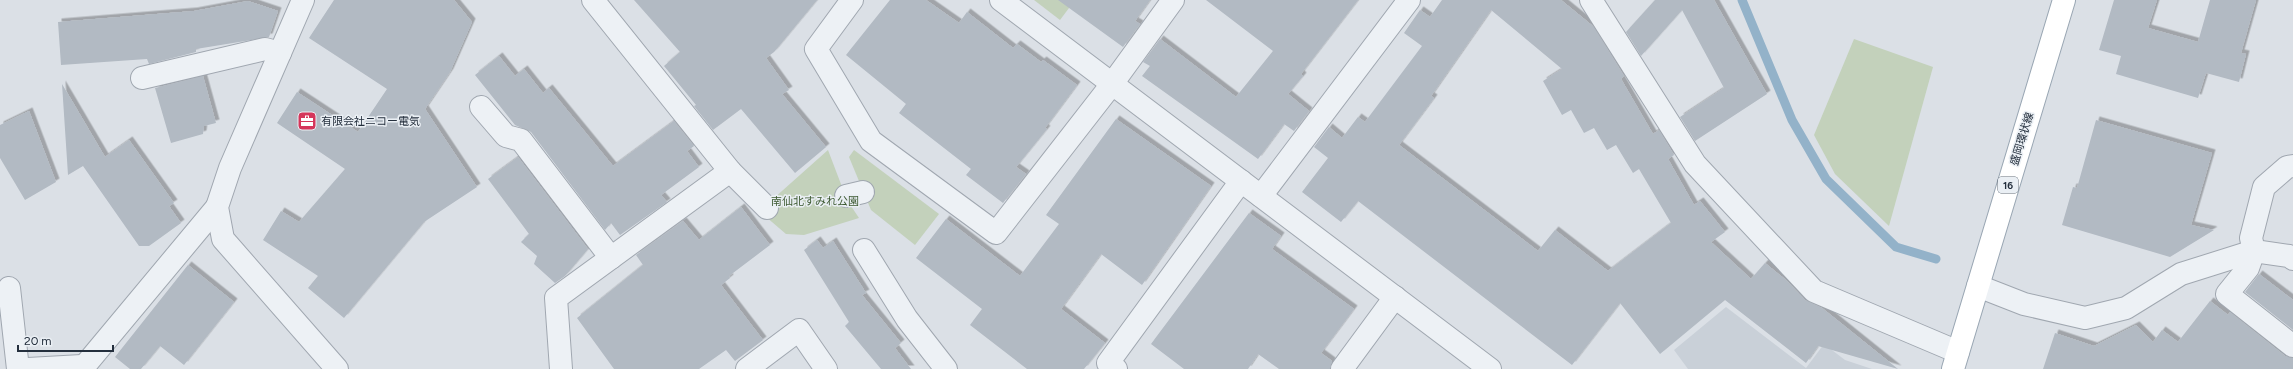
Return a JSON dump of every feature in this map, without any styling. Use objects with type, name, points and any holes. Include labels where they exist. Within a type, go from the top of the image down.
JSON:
[{"type":"main road","name":"盛岡環状線","points":[[1956,360],[2064,0]]},
{"type":"street","points":[[28,369],[82,368],[217,207],[230,168],[303,0]]},
{"type":"street","points":[[594,0],[730,171],[767,208]]},
{"type":"street","points":[[852,0],[816,49],[871,141],[996,234],[1112,84],[1173,0]]},
{"type":"street","points":[[1001,0],[1490,369]]},
{"type":"street","points":[[1261,196],[1409,0]]},
{"type":"street","points":[[1591,0],[1695,164],[1814,291],[1956,360]]},
{"type":"street","points":[[142,78],[265,49],[280,53]]},
{"type":"street","points":[[481,107],[506,136],[521,140],[611,258]]},
{"type":"street","points":[[2293,166],[2287,168],[2264,187],[2251,238],[2254,251],[2248,268],[2227,294],[2293,346]]},
{"type":"street","points":[[561,369],[556,298],[730,171]]},
{"type":"street","points":[[1116,369],[1108,363],[1241,181]]},
{"type":"street","points":[[217,207],[222,239],[337,369]]},
{"type":"street","points":[[864,250],[907,320],[946,369]]},
{"type":"street","points":[[1978,286],[2024,304],[2085,318],[2126,308],[2181,274],[2254,251],[2292,256]]},
{"type":"street","points":[[9,288],[18,369]]},
{"type":"street","points":[[1342,369],[1395,297]]},
{"type":"street","points":[[747,369],[798,330],[826,369]]},
{"type":"shaded area","points":[[1726,307],[1806,368],[1824,344],[1845,360],[1872,369],[1688,369],[1674,350]]},
{"type":"green space","points":[[1034,0],[1075,0],[1060,20]]},
{"type":"green space","points":[[1854,39],[1933,67],[1889,226],[1835,174],[1814,135]]},
{"type":"green space","name":"南仙北すみれ公園","points":[[828,150],[847,200],[859,218],[804,235],[786,234],[765,216],[778,205],[773,199]]},
{"type":"green space","name":"南仙北すみれ公園","points":[[854,150],[939,214],[915,245],[871,210],[849,157]]},
{"type":"building","points":[[334,0],[454,0],[472,22],[450,72],[425,109],[477,187],[424,222],[344,318],[308,288],[318,276],[263,240],[281,211],[299,222],[345,169],[277,123],[297,92],[358,132],[387,89],[309,38]]},
{"type":"building","points":[[634,0],[817,0],[774,52],[766,58],[789,90],[782,94],[826,147],[795,173],[741,109],[713,130],[694,106],[696,105],[664,66],[680,52]]},
{"type":"building","points":[[890,0],[926,0],[959,23],[967,12],[1013,48],[1017,44],[1041,62],[1043,60],[1077,85],[1045,128],[1047,129],[1016,167],[1026,174],[1003,203],[966,175],[971,169],[899,113],[906,104],[846,55]]},
{"type":"building","points":[[1058,0],[1150,0],[1135,21],[1140,24],[1123,47]]},
{"type":"building","points":[[1206,0],[1358,0],[1301,74],[1303,76],[1288,94],[1309,111],[1294,131],[1284,124],[1258,159],[1142,76],[1150,66],[1143,62],[1160,39],[1236,97],[1273,51]]},
{"type":"building","points":[[1442,0],[1561,0],[1594,27],[1624,76],[1621,79],[1653,134],[1659,130],[1674,155],[1668,159],[1694,205],[1700,201],[1725,232],[1711,242],[1751,279],[1765,263],[1786,280],[1805,300],[1822,308],[1898,369],[1818,346],[1806,363],[1725,300],[1660,354],[1620,303],[1572,365],[1358,201],[1341,222],[1302,192],[1328,158],[1314,147],[1329,127],[1342,138],[1358,117],[1365,122],[1422,46],[1404,33],[1420,10],[1430,17]],"holes":[[[1491,10],[1562,69],[1543,81],[1562,115],[1571,110],[1584,133],[1594,128],[1607,150],[1616,145],[1633,173],[1639,169],[1671,223],[1608,271],[1555,230],[1538,251],[1399,145],[1434,98],[1431,96]]]},
{"type":"building","points":[[1655,0],[1714,0],[1767,94],[1695,141],[1680,117],[1724,88],[1682,10],[1641,56],[1626,32]]},
{"type":"building","points":[[2114,0],[2157,0],[2148,28],[2198,42],[2210,0],[2256,0],[2241,53],[2246,54],[2239,82],[2206,73],[2198,98],[2116,74],[2121,56],[2099,50]]},
{"type":"building","points":[[248,1],[278,11],[269,37],[196,49],[196,52],[149,64],[147,59],[61,65],[58,22],[194,11]]},
{"type":"building","points":[[499,56],[515,76],[524,69],[543,93],[549,88],[613,166],[674,121],[694,146],[687,151],[699,167],[661,195],[667,202],[620,235],[611,223],[605,230],[531,132],[515,125],[475,75]]},
{"type":"building","points":[[203,76],[216,123],[204,126],[203,134],[171,143],[155,88]]},
{"type":"building","points":[[62,84],[105,157],[129,140],[174,203],[169,206],[181,223],[149,246],[139,246],[83,166],[68,175]]},
{"type":"building","points":[[29,111],[56,182],[25,200],[0,158],[0,125]]},
{"type":"building","points":[[1116,119],[1211,186],[1142,285],[1101,254],[1061,309],[1105,343],[1084,369],[1027,369],[970,325],[982,309],[916,258],[946,219],[1020,276],[1059,224],[1046,215]]},
{"type":"building","points":[[2096,120],[2212,153],[2191,225],[2214,230],[2170,257],[2062,225],[2073,187],[2077,188]]},
{"type":"building","points":[[518,157],[588,249],[565,276],[555,283],[534,264],[537,256],[521,242],[529,234],[488,179]]},
{"type":"building","points":[[741,207],[770,245],[729,276],[730,278],[721,285],[763,340],[735,361],[726,350],[699,369],[614,369],[577,318],[643,265],[636,255],[683,221],[699,240]]},
{"type":"building","points":[[1249,213],[1281,236],[1272,249],[1354,309],[1321,353],[1332,361],[1330,369],[1279,369],[1258,354],[1248,369],[1184,369],[1151,344]]},
{"type":"building","points":[[817,240],[823,248],[833,241],[866,293],[862,295],[901,343],[895,348],[911,369],[881,369],[845,326],[849,322],[804,250]]},
{"type":"building","points":[[188,265],[234,302],[184,365],[160,346],[141,369],[130,369],[115,357]]},
{"type":"building","points":[[2259,274],[2293,300],[2293,330],[2245,292]]},
{"type":"building","points":[[2210,301],[2228,315],[2230,312],[2285,356],[2293,358],[2293,369],[2043,369],[2055,333],[2094,346],[2136,325],[2153,342],[2162,330],[2178,342]]},
{"type":"waterway","points":[[1742,0],[1792,120],[1826,179],[1896,247],[1936,259]]},
{"type":"place","name":"有限会社ニコー電気","points":[[307,121]]}]
